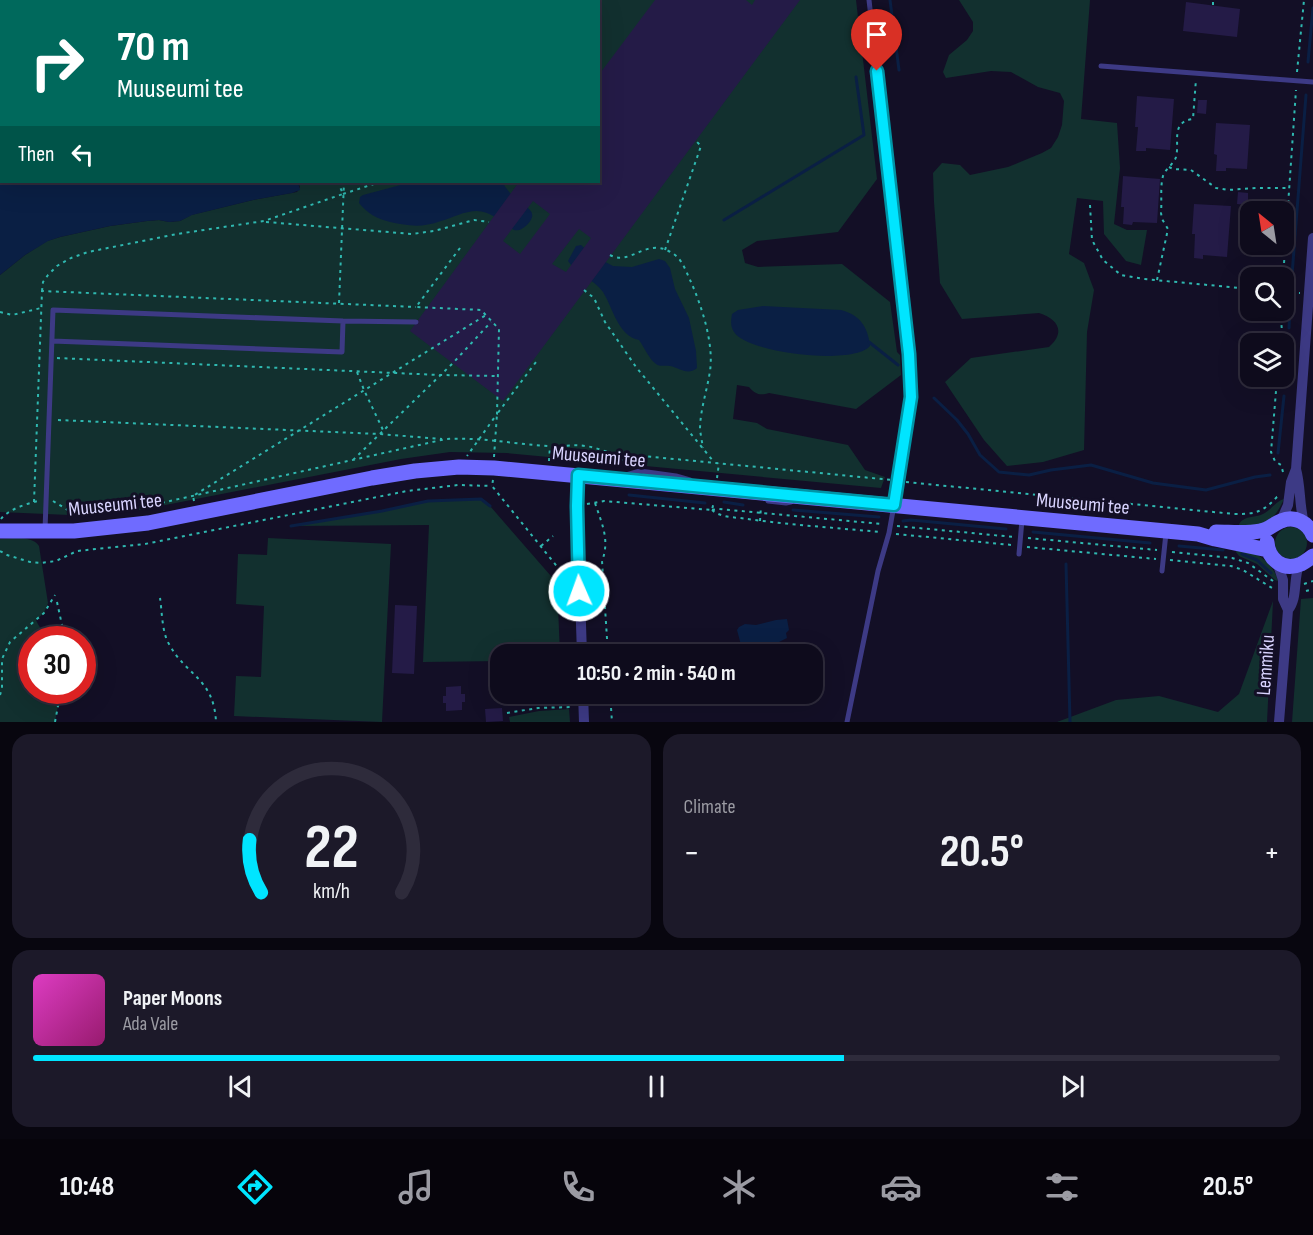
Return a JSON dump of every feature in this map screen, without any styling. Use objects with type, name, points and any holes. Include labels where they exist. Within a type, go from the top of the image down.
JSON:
[{"type":"street","points":[[1272,556],[1267,542],[1268,535],[1285,514],[1296,469],[1313,238]]},
{"type":"street","name":"Muuseumi tee","points":[[1,521],[45,531],[74,531],[148,523],[372,478],[459,467],[615,478],[1198,534],[1272,556],[1284,566],[1292,567],[1308,558]]},
{"type":"street","points":[[1296,469],[1300,508],[1311,531]]},
{"type":"street","points":[[578,475],[582,644]]},
{"type":"street","name":"Muuseumi tee","points":[[1198,534],[1262,531],[1293,519],[1311,531]]},
{"type":"street","name":"Lemmiku","points":[[1272,556],[1283,580],[1284,604],[1288,610]]},
{"type":"street","name":"Lemmiku","points":[[1279,722],[1288,610],[1293,602],[1296,574],[1308,558]]},
{"type":"street","points":[[583,704],[584,722]]},
{"type":"lane","points":[[846,722],[878,571],[889,533],[911,397],[909,354],[868,0]]},
{"type":"lane","points":[[1101,66],[1313,82]]},
{"type":"lane","points":[[45,531],[53,310],[416,322]]},
{"type":"lane","points":[[52,341],[342,352],[343,321]]},
{"type":"lane","points":[[716,488],[748,499]]},
{"type":"lane","points":[[765,501],[786,503],[812,497]]},
{"type":"lane","points":[[1019,554],[1022,518]]},
{"type":"lane","points":[[1162,572],[1166,531]]},
{"type":"path","points":[[1213,0],[1213,5]]},
{"type":"path","points":[[1284,267],[1296,81],[1304,0]]},
{"type":"path","points":[[1157,280],[1168,229],[1161,213],[1163,173],[1176,157],[1176,135],[1180,124],[1185,120],[1193,119],[1196,74]]},
{"type":"path","points":[[665,250],[701,146],[697,142]]},
{"type":"path","points":[[1169,167],[1191,170],[1216,188],[1228,190],[1290,188]]},
{"type":"path","points":[[338,183],[343,194]]},
{"type":"path","points":[[339,303],[344,183]]},
{"type":"path","points":[[264,222],[377,183]]},
{"type":"path","points":[[513,183],[515,187]]},
{"type":"path","points":[[1090,205],[1092,240],[1103,260],[1121,275],[1240,288]]},
{"type":"path","points":[[1,524],[1,521],[13,510],[34,502],[42,291],[43,282],[57,266],[88,252],[177,234],[264,222],[412,234],[434,231],[474,220],[489,222]]},
{"type":"path","points":[[610,255],[614,258],[627,258],[653,247],[665,250],[675,255],[680,261],[697,296],[703,312],[711,360],[700,430],[703,448]]},
{"type":"path","points":[[416,307],[460,248]]},
{"type":"path","points":[[584,290],[594,298],[605,322],[636,367],[715,463]]},
{"type":"path","points":[[42,291],[481,310],[499,329],[494,456]]},
{"type":"path","points":[[1294,293],[1309,294]]},
{"type":"path","points":[[0,312],[12,315],[41,308]]},
{"type":"path","points":[[193,496],[486,315]]},
{"type":"path","points":[[353,460],[492,321]]},
{"type":"path","points":[[39,358],[440,375],[498,375]]},
{"type":"path","points":[[459,467],[536,362]]},
{"type":"path","points":[[357,371],[383,429]]},
{"type":"path","points":[[1279,387],[1276,391],[1271,452],[1281,465],[1283,472]]},
{"type":"path","points":[[49,420],[462,438],[550,446],[588,446],[612,453],[1234,514],[1252,514],[1262,511],[1277,497],[1280,489]]},
{"type":"path","points":[[53,501],[71,512],[81,513],[160,503],[446,439]]},
{"type":"path","points":[[712,510],[719,463]]},
{"type":"path","points":[[0,551],[30,562],[41,563],[56,561],[76,551],[145,544],[407,491],[458,485],[492,486],[568,579],[568,589]]},
{"type":"path","points":[[1277,497],[1284,495]]},
{"type":"path","points":[[577,506],[604,501],[719,509],[1232,558],[1248,562],[1278,584]]},
{"type":"path","points":[[595,503],[606,537],[602,561],[607,644]]},
{"type":"path","points":[[712,510],[723,516],[760,521],[1232,566],[1277,590]]},
{"type":"path","points":[[541,546],[553,536]]},
{"type":"path","points":[[1232,558],[1232,566]]},
{"type":"path","points":[[0,695],[2,659],[10,642],[44,613],[55,595]]},
{"type":"path","points":[[160,598],[166,639],[178,657],[204,683],[214,704],[216,722]]},
{"type":"path","points":[[57,602],[62,626]]},
{"type":"path","points":[[56,722],[59,704]]},
{"type":"path","points":[[611,704],[612,722]]},
{"type":"path","points":[[507,713],[538,708],[573,707]]},
{"type":"green space","points":[[600,0],[856,0],[877,179],[838,232],[757,241],[742,250],[745,263],[758,267],[842,264],[890,302],[897,352],[900,355],[901,375],[856,409],[769,393],[760,394],[749,387],[737,385],[733,419],[757,423],[767,429],[848,445],[865,470],[885,477],[881,488],[506,453],[450,452],[401,459],[140,510],[69,515],[0,512],[0,275],[47,241],[60,237],[147,221],[180,221],[191,215],[297,192],[300,187],[298,183],[600,183]]},
{"type":"green space","points":[[959,0],[1090,0],[1081,119],[1117,123],[1120,168],[1114,224],[1127,230],[1147,230],[1141,265],[1126,261],[1104,234],[1103,201],[1077,198],[1069,254],[1084,263],[1094,290],[1087,332],[1084,450],[1043,462],[1007,466],[984,440],[945,382],[971,358],[1049,347],[1057,336],[1058,327],[1051,319],[1039,313],[962,319],[940,283],[933,173],[942,163],[960,165],[970,175],[1008,167],[1042,153],[1051,148],[1058,137],[1062,125],[1064,101],[1060,93],[1038,87],[1011,72],[991,71],[946,78],[943,72],[949,55],[967,40],[973,31],[973,22]]},
{"type":"green space","points":[[481,499],[490,506],[557,583],[560,644],[490,644],[490,661],[423,662],[429,525],[291,526],[428,501]]},
{"type":"green space","points":[[1284,499],[1271,519],[1238,529],[1242,521],[1263,514]]},
{"type":"green space","points":[[1291,527],[1302,532],[1307,543],[1302,554],[1291,559],[1280,554],[1275,543],[1280,532]]},
{"type":"green space","points":[[268,538],[391,544],[382,722],[234,716],[236,676],[261,677],[264,606],[236,604],[238,554],[267,555]]},
{"type":"green space","points":[[0,539],[27,539],[39,546],[48,603],[44,613],[36,620],[39,626],[18,626],[18,704],[58,704],[55,722],[0,722]]},
{"type":"green space","points":[[1236,547],[1250,551],[1267,562],[1278,581],[1257,564],[1239,556]]},
{"type":"green space","points":[[1313,598],[1313,722],[1292,722],[1301,599]]},
{"type":"green space","points":[[1273,601],[1267,722],[1057,722],[1116,700],[1159,696],[1218,712],[1239,694]]},
{"type":"green space","points":[[569,709],[570,722],[510,722],[509,717],[539,711]]},
{"type":"water","points":[[0,183],[298,183],[300,190],[292,193],[192,215],[180,221],[147,221],[60,237],[48,241],[25,255],[0,275]]},
{"type":"water","points":[[408,183],[503,183],[515,198],[530,210],[532,216],[527,225],[518,230],[514,230],[492,215],[477,211],[463,213],[427,225],[409,225],[376,217],[359,203],[363,195]]},
{"type":"water","points":[[581,245],[592,255],[613,266],[632,267],[659,259],[665,261],[670,268],[675,289],[689,318],[697,368],[687,371],[658,365],[651,359],[639,340],[626,333],[603,292],[568,261],[576,246]]},
{"type":"water","points":[[763,306],[848,312],[862,323],[870,346],[860,352],[823,356],[778,351],[758,346],[734,332],[731,323],[732,314],[738,310]]},
{"type":"water","points":[[787,619],[789,630],[786,633],[787,638],[778,644],[741,644],[737,630],[739,627],[745,624],[756,625]]},
{"type":"building","points":[[655,0],[746,0],[752,5],[755,0],[800,0],[503,401],[410,331],[518,183],[600,183],[600,73]],"holes":[[[533,201],[550,214],[520,254],[503,241]],[[579,229],[591,238],[566,272],[552,264]]]},
{"type":"building","points":[[1186,2],[1240,9],[1237,37],[1183,31]]},
{"type":"building","points":[[1137,96],[1174,99],[1170,150],[1146,148],[1146,151],[1136,151]]},
{"type":"building","points":[[1198,100],[1207,100],[1206,114],[1197,113]]},
{"type":"building","points":[[1216,123],[1250,125],[1247,169],[1226,168],[1226,171],[1216,171],[1217,155],[1214,154]]},
{"type":"building","points":[[1123,176],[1160,179],[1157,223],[1123,224],[1124,207],[1121,207]]},
{"type":"building","points":[[1238,192],[1248,193],[1248,201],[1240,201],[1240,204],[1237,204]]},
{"type":"building","points":[[1194,204],[1231,206],[1227,257],[1203,255],[1203,259],[1194,258],[1195,234],[1192,234]]},
{"type":"building","points":[[395,605],[417,606],[414,674],[392,673]]},
{"type":"building","points":[[461,686],[461,694],[465,694],[462,710],[446,711],[443,696],[446,696],[446,687]]},
{"type":"building","points":[[502,708],[503,721],[486,722],[485,709]]},
{"type":"waterway","points":[[890,0],[899,70]]},
{"type":"waterway","points":[[1308,62],[1313,8]]},
{"type":"waterway","points":[[724,220],[864,135],[856,77]]},
{"type":"waterway","points":[[1293,267],[1306,95]]},
{"type":"waterway","points":[[1289,321],[1289,328]]},
{"type":"waterway","points":[[869,342],[898,365]]},
{"type":"waterway","points":[[1278,453],[1284,396]]},
{"type":"waterway","points":[[934,398],[957,420],[980,455],[999,472],[1029,475],[1091,465],[1153,483],[1206,490],[1270,475]]},
{"type":"waterway","points":[[629,495],[705,503]]},
{"type":"waterway","points":[[291,526],[428,501],[481,499],[490,506]]},
{"type":"waterway","points":[[724,502],[743,505]]},
{"type":"waterway","points":[[793,510],[879,517]]},
{"type":"waterway","points":[[903,521],[1006,529]]},
{"type":"waterway","points":[[1033,532],[1150,543]]},
{"type":"waterway","points":[[1179,546],[1223,550]]},
{"type":"waterway","points":[[1242,554],[1257,560],[1271,573]]},
{"type":"waterway","points":[[1066,564],[1070,722]]},
{"type":"route","points":[[579,591],[578,475],[894,505],[911,397],[909,354],[877,71]]}]
